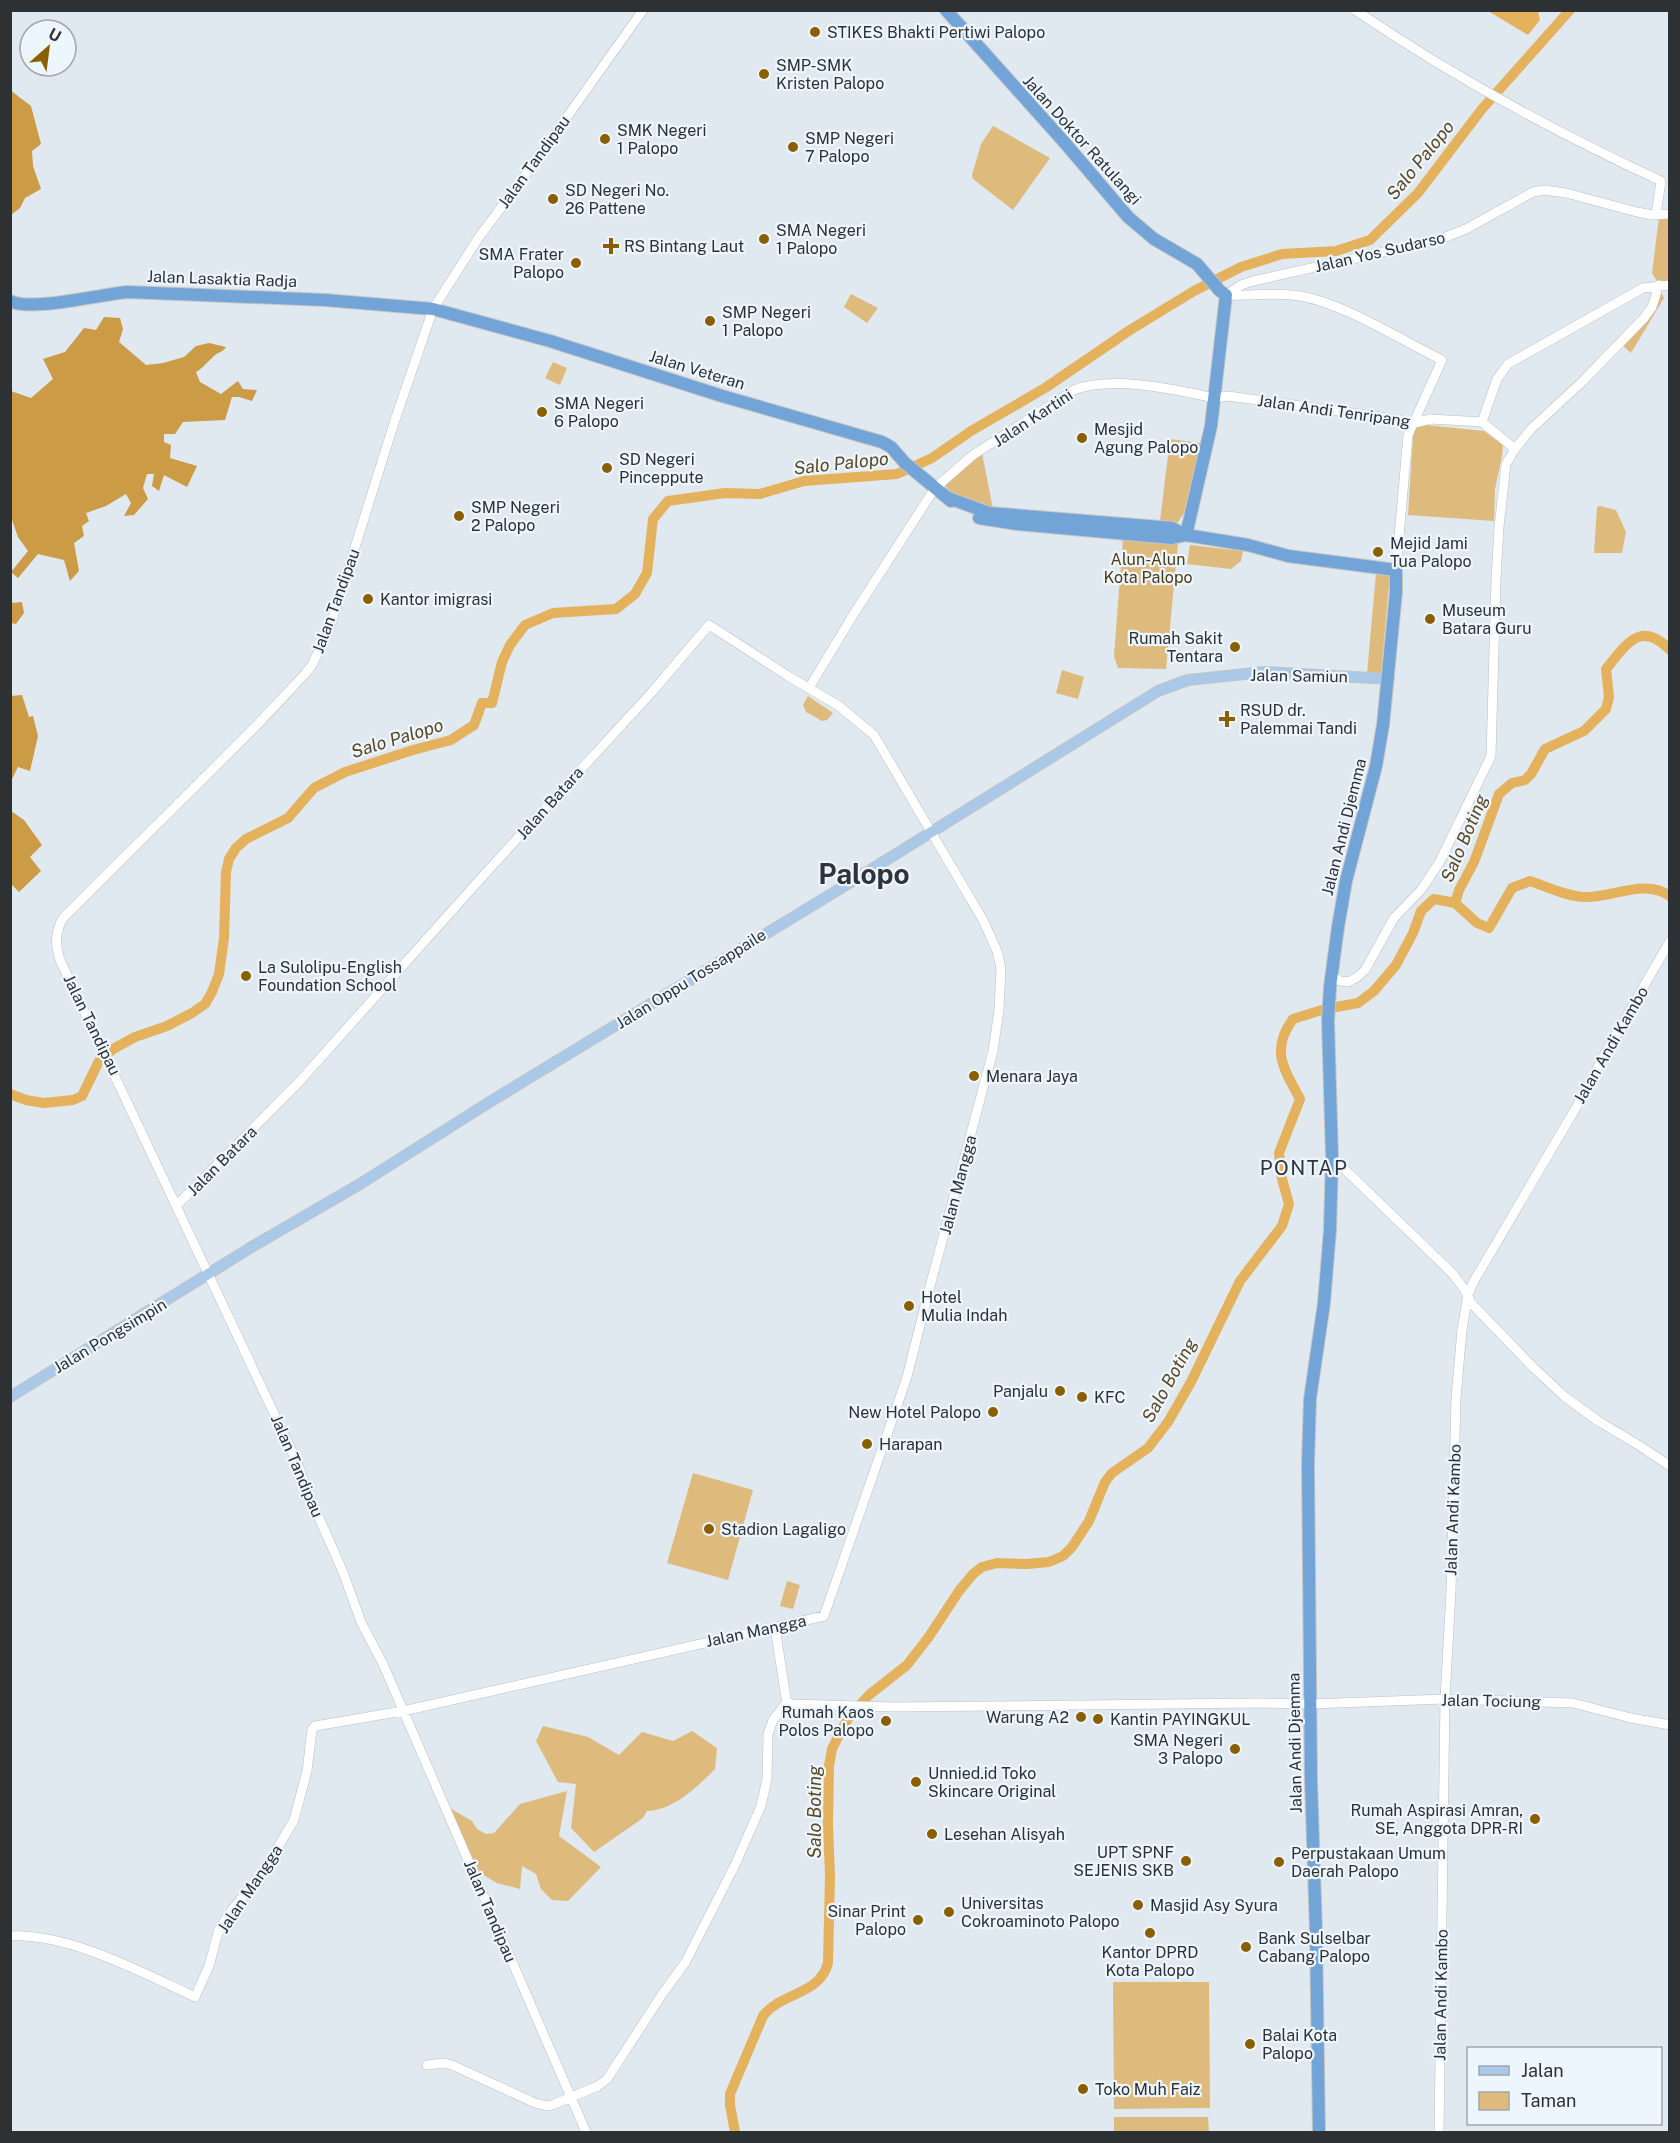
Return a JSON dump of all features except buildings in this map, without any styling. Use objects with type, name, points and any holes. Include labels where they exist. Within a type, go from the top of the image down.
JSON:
[{"type":"highway","name":"Jalan Doktor Ratulangi","points":[[946,10],[1128,217],[1155,239],[1197,264],[1223,293]]},
{"type":"highway","name":"Jalan Lasaktia Radja","points":[[10,301],[16,304],[35,305],[128,292],[301,299],[433,309]]},
{"type":"highway","points":[[1186,535],[1204,464],[1215,398],[1223,293]]},
{"type":"highway","name":"Jalan Veteran","points":[[433,309],[550,341],[722,396],[882,442],[891,447],[905,463],[946,497],[989,513],[1098,527],[1172,528],[1186,535],[1248,545],[1288,556],[1396,570]]},
{"type":"highway","name":"Jalan Andi Djemma","points":[[1319,2133],[1313,1704],[1313,1399],[1330,1230],[1332,1156],[1327,1019],[1329,989],[1346,881],[1379,750],[1389,679],[1396,570]]},
{"type":"highway","name":"Jalan Andi Djemma","points":[[1313,1704],[1323,1902],[1321,2024],[1324,2133]]},
{"type":"main road","name":"Jalan Samiun","points":[[1174,684],[1188,680],[1264,672],[1389,679]]},
{"type":"main road","name":"Jalan Oppu Tossappaile","points":[[209,1275],[932,832],[1145,698],[1174,684]]},
{"type":"main road","name":"Jalan Pongsimpin","points":[[10,1397],[209,1275]]},
{"type":"street","name":"Jalan Tandipau","points":[[586,2133],[383,1664],[361,1622],[343,1572],[297,1462],[60,960],[56,944],[58,928],[71,909],[257,725],[312,665],[334,616],[394,423],[433,309],[479,237],[643,10]]},
{"type":"street","points":[[1355,10],[1448,70],[1599,152],[1661,181],[1656,215]]},
{"type":"street","name":"Jalan Yos Sudarso","points":[[1223,293],[1253,281],[1438,240],[1466,229],[1539,190],[1566,193],[1618,208],[1656,215],[1670,214]]},
{"type":"street","points":[[1329,989],[1340,981],[1348,982],[1365,970],[1394,918],[1421,890],[1439,863],[1491,756],[1499,527],[1506,464],[1531,429],[1583,381],[1644,318],[1658,294],[1659,285]]},
{"type":"street","points":[[1515,449],[1482,422],[1497,379],[1508,364],[1643,288],[1670,285]]},
{"type":"street","name":"Jalan Andi Djemma","points":[[1223,293],[1306,297],[1368,322],[1442,360],[1408,435],[1396,570]]},
{"type":"street","name":"Jalan Kartini","points":[[809,688],[935,489],[974,455],[1074,390],[1085,386],[1116,383],[1182,391],[1215,398]]},
{"type":"street","name":"Jalan Andi Tenripang","points":[[1215,398],[1228,396],[1414,423],[1431,419],[1482,422]]},
{"type":"street","name":"Jalan Batara","points":[[176,1206],[299,1082],[482,877],[652,692],[709,625],[839,706],[874,735],[932,832]]},
{"type":"street","name":"Jalan Mangga","points":[[10,1936],[26,1936],[82,1949],[195,1997],[209,1966],[219,1929],[264,1872],[294,1820],[307,1772],[314,1728],[319,1724],[403,1711],[820,1618],[826,1613],[908,1377],[993,1052],[999,1010],[1001,968],[989,933],[932,832]]},
{"type":"street","name":"Jalan Andi Kambo","points":[[1439,2133],[1445,1699],[1456,1398],[1462,1330],[1468,1294],[1670,941]]},
{"type":"street","points":[[1332,1156],[1452,1273],[1468,1294],[1475,1308],[1564,1396],[1605,1426],[1670,1466]]},
{"type":"street","points":[[427,2065],[444,2063],[452,2065],[544,2106],[552,2105],[598,2086],[608,2078],[685,1963],[735,1865],[761,1806],[767,1783],[768,1734],[773,1720],[787,1702],[775,1627]]},
{"type":"street","name":"Jalan Tociung","points":[[787,1702],[876,1707],[1313,1704],[1445,1699],[1578,1703],[1631,1718],[1670,1725]]},
{"type":"green space","points":[[993,126],[1050,158],[1013,210],[973,179],[972,175],[981,144]]},
{"type":"green space","points":[[1669,216],[1669,282],[1658,283],[1652,273],[1659,217]]},
{"type":"green space","points":[[1660,290],[1664,298],[1631,353],[1621,344]]},
{"type":"green space","points":[[851,294],[878,308],[867,323],[844,307]]},
{"type":"green space","points":[[553,362],[567,368],[560,385],[545,378]]},
{"type":"green space","points":[[1426,425],[1484,431],[1503,445],[1495,489],[1494,521],[1408,515],[1413,437],[1415,428]]},
{"type":"green space","points":[[1170,439],[1201,443],[1184,513],[1178,522],[1172,524],[1160,521]]},
{"type":"green space","points":[[982,453],[993,509],[950,494],[945,484]]},
{"type":"green space","points":[[1597,507],[1616,510],[1626,532],[1622,553],[1594,553]]},
{"type":"green space","name":"Alun-Alun Kota Palopo","points":[[1123,538],[1178,543],[1166,669],[1118,668],[1114,656]]},
{"type":"green space","points":[[1190,545],[1243,551],[1241,561],[1231,569],[1187,564]]},
{"type":"green space","points":[[1376,573],[1390,574],[1381,674],[1367,674]]},
{"type":"green space","points":[[1062,670],[1084,677],[1078,699],[1056,693]]},
{"type":"green space","points":[[808,696],[833,713],[827,720],[822,721],[806,712],[803,705]]},
{"type":"green space","points":[[693,1473],[753,1490],[728,1580],[667,1563]]},
{"type":"green space","points":[[787,1581],[800,1585],[793,1609],[780,1606]]},
{"type":"green space","points":[[543,1726],[588,1737],[619,1755],[642,1732],[673,1741],[692,1731],[717,1748],[715,1769],[676,1802],[657,1810],[647,1811],[643,1818],[594,1852],[571,1828],[576,1784],[558,1782],[536,1741]]},
{"type":"green space","points":[[567,1791],[559,1836],[601,1867],[568,1901],[552,1900],[541,1889],[536,1874],[522,1866],[520,1889],[497,1883],[480,1873],[448,1807],[472,1821],[477,1829],[486,1834],[494,1833],[520,1804]]},
{"type":"green space","points":[[1113,1982],[1209,1982],[1210,2108],[1114,2109]]},
{"type":"green space","points":[[1114,2117],[1208,2117],[1209,2132],[1114,2132]]},
{"type":"shaded area","points":[[1488,11],[1538,11],[1540,20],[1528,35]]},
{"type":"shaded area","points":[[10,90],[31,106],[41,144],[32,151],[33,166],[41,189],[25,198],[20,208],[11,215]]},
{"type":"shaded area","points":[[104,317],[120,318],[123,329],[119,342],[146,365],[184,357],[196,346],[209,343],[226,347],[196,372],[200,382],[221,394],[238,381],[243,389],[257,390],[252,401],[232,397],[225,420],[183,422],[175,434],[164,434],[164,442],[171,445],[170,458],[197,466],[187,487],[164,475],[159,491],[152,486],[154,474],[147,474],[143,488],[148,499],[134,515],[124,516],[131,503],[126,494],[106,506],[86,513],[89,521],[82,526],[84,536],[74,543],[79,571],[70,581],[64,560],[38,554],[18,578],[11,572],[28,551],[18,537],[11,517],[11,391],[31,398],[53,379],[43,359],[65,352],[84,328],[96,330]]},
{"type":"shaded area","points":[[22,602],[24,613],[16,624],[11,623],[11,603]]},
{"type":"shaded area","points":[[22,695],[29,717],[33,716],[38,736],[30,771],[18,767],[11,781],[11,696]]},
{"type":"shaded area","points":[[11,811],[24,820],[42,845],[30,857],[41,871],[19,892],[11,884]]},
{"type":"waterway","name":"Salo Palopo","points":[[10,1094],[44,1103],[73,1100],[82,1096],[99,1061],[113,1049],[135,1037],[167,1026],[205,1004],[219,974],[224,938],[226,872],[229,859],[236,848],[246,839],[288,818],[314,788],[345,772],[451,740],[474,725],[482,703],[492,703],[502,662],[510,645],[525,625],[553,613],[616,609],[635,594],[647,573],[653,519],[668,501],[725,493],[760,494],[804,481],[897,474],[932,458],[971,431],[1045,388],[1130,330],[1194,291],[1241,267],[1282,254],[1336,251],[1370,240],[1418,193],[1482,109],[1570,10]]},
{"type":"waterway","name":"Salo Boting","points":[[1455,903],[1459,890],[1474,862],[1499,794],[1512,783],[1525,780],[1545,749],[1584,731],[1606,709],[1609,697],[1606,669],[1627,644],[1642,636],[1650,637],[1670,650]]},
{"type":"waterway","name":"Salo Boting","points":[[735,2132],[730,2094],[763,2016],[780,2002],[809,1988],[824,1973],[828,1963],[829,1766],[832,1749],[842,1729],[849,1717],[869,1695],[907,1665],[973,1574],[982,1567],[997,1563],[1049,1562],[1063,1556],[1072,1547],[1089,1521],[1105,1482],[1112,1473],[1148,1448],[1168,1422],[1191,1382],[1240,1281],[1282,1226],[1289,1204],[1282,1179],[1279,1153],[1300,1099],[1285,1069],[1281,1050],[1282,1040],[1293,1019],[1325,1009],[1358,1003],[1374,991],[1396,965],[1413,933],[1421,911],[1434,899],[1455,903],[1477,923],[1489,928],[1512,888],[1530,881],[1563,893],[1584,897],[1639,889],[1660,891],[1670,896]]},
{"type":"place","name":"STIKES Bhakti Pertiwi Palopo","points":[[815,32]]},
{"type":"place","name":"SMP-SMK Kristen Palopo","points":[[764,74]]},
{"type":"place","name":"SMK Negeri 1 Palopo","points":[[605,139]]},
{"type":"place","name":"SMP Negeri 7 Palopo","points":[[793,147]]},
{"type":"place","name":"SD Negeri No. 26 Pattene","points":[[553,199]]},
{"type":"place","name":"SMA Negeri 1 Palopo","points":[[764,239]]},
{"type":"place","name":"RS Bintang Laut","points":[[611,246]]},
{"type":"place","name":"SMA Frater Palopo","points":[[576,263]]},
{"type":"place","name":"SMP Negeri 1 Palopo","points":[[710,321]]},
{"type":"place","name":"SMA Negeri 6 Palopo","points":[[542,412]]},
{"type":"place","name":"Mesjid Agung Palopo","points":[[1082,438]]},
{"type":"place","name":"SD Negeri Pinceppute","points":[[607,468]]},
{"type":"place","name":"SMP Negeri 2 Palopo","points":[[459,516]]},
{"type":"place","name":"Mejid Jami Tua Palopo","points":[[1378,552]]},
{"type":"place","name":"Kantor imigrasi","points":[[368,599]]},
{"type":"place","name":"Museum Batara Guru","points":[[1430,619]]},
{"type":"place","name":"Rumah Sakit Tentara","points":[[1235,647]]},
{"type":"place","name":"RSUD dr. Palemmai Tandi","points":[[1227,719]]},
{"type":"place","name":"La Sulolipu-English Foundation School","points":[[246,976]]},
{"type":"place","name":"Menara Jaya","points":[[974,1076]]},
{"type":"place","name":"Hotel Mulia Indah","points":[[909,1306]]},
{"type":"place","name":"Panjalu","points":[[1060,1391]]},
{"type":"place","name":"KFC","points":[[1082,1397]]},
{"type":"place","name":"New Hotel Palopo","points":[[993,1412]]},
{"type":"place","name":"Harapan","points":[[867,1444]]},
{"type":"place","name":"Stadion Lagaligo","points":[[709,1529]]},
{"type":"place","name":"Warung A2","points":[[1081,1717]]},
{"type":"place","name":"Kantin PAYINGKUL","points":[[1098,1719]]},
{"type":"place","name":"Rumah Kaos Polos Palopo","points":[[886,1721]]},
{"type":"place","name":"SMA Negeri 3 Palopo","points":[[1235,1749]]},
{"type":"place","name":"Unnied.id Toko Skincare Original","points":[[916,1782]]},
{"type":"place","name":"Rumah Aspirasi Amran, SE, Anggota DPR-RI","points":[[1535,1819]]},
{"type":"place","name":"Lesehan Alisyah","points":[[932,1834]]},
{"type":"place","name":"UPT SPNF SEJENIS SKB","points":[[1186,1861]]},
{"type":"place","name":"Perpustakaan Umum Daerah Palopo","points":[[1279,1862]]},
{"type":"place","name":"Masjid Asy Syura","points":[[1138,1905]]},
{"type":"place","name":"Universitas Cokroaminoto Palopo","points":[[949,1912]]},
{"type":"place","name":"Sinar Print Palopo","points":[[918,1920]]},
{"type":"place","name":"Kantor DPRD Kota Palopo","points":[[1150,1933]]},
{"type":"place","name":"Bank Sulselbar Cabang Palopo","points":[[1246,1947]]},
{"type":"place","name":"Balai Kota Palopo","points":[[1250,2044]]},
{"type":"place","name":"Toko Muh Faiz","points":[[1083,2089]]},
{"type":"district","name":"Palopo","points":[[864,873]]},
{"type":"district","name":"PONTAP","points":[[1304,1168]]}]
